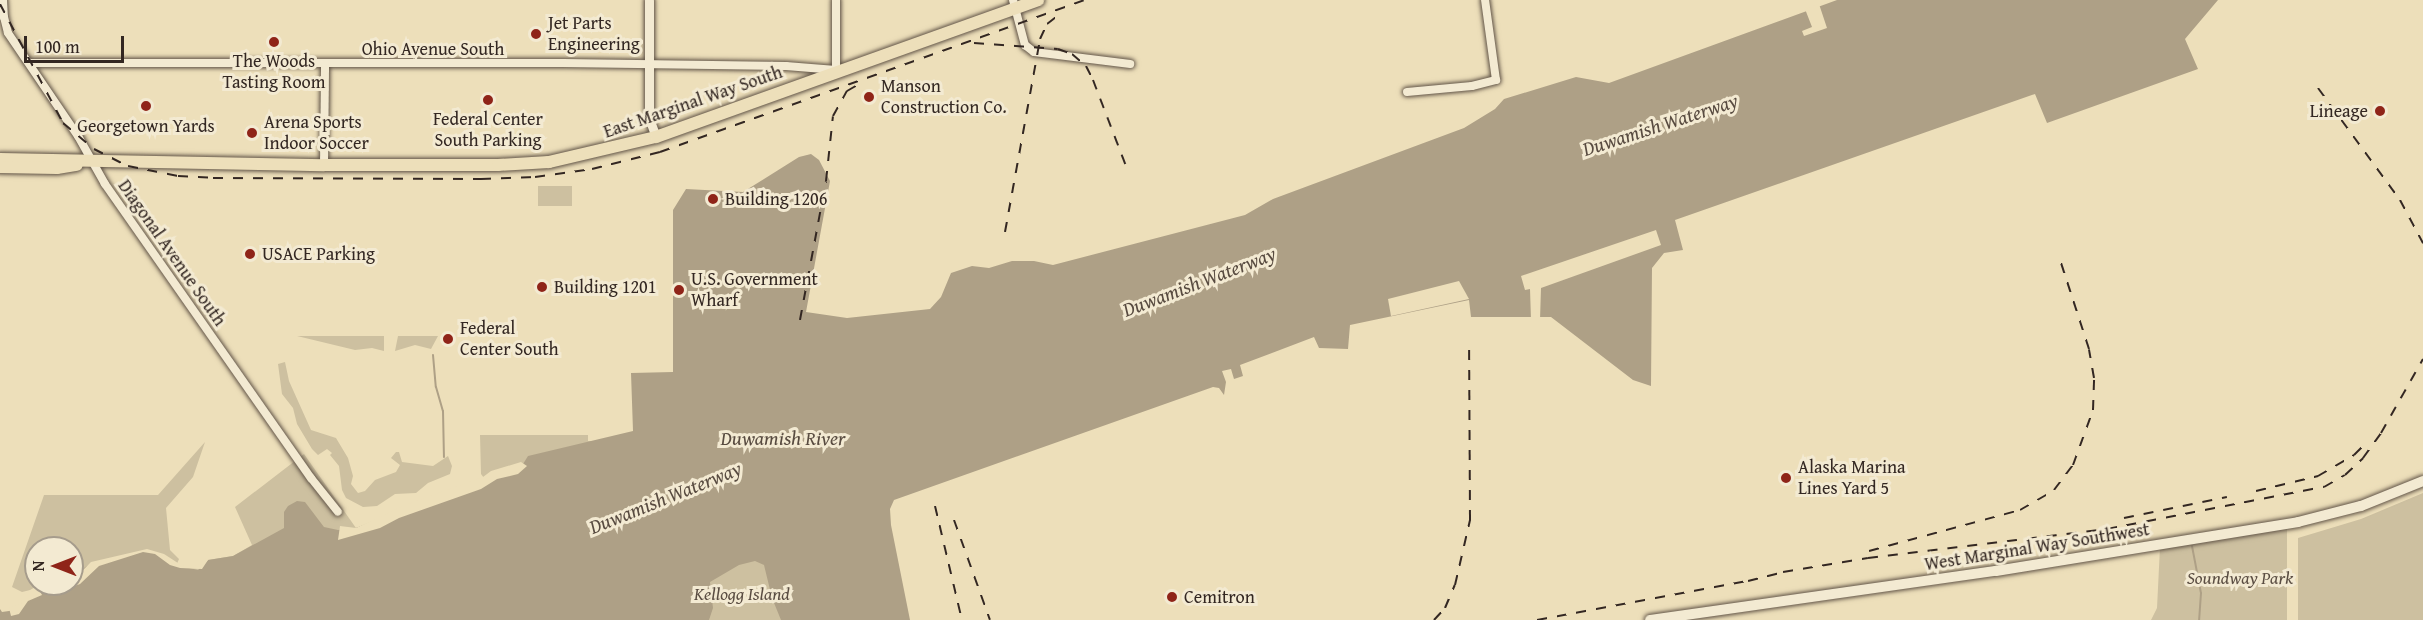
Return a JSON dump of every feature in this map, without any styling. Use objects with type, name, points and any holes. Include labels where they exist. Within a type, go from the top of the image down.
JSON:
[{"type":"highway","name":"East Marginal Way South","points":[[0,159],[57,158],[93,162],[324,165],[523,164],[579,157],[656,137],[1013,4],[1038,0]]},
{"type":"highway","name":"East Marginal Way South","points":[[0,167],[57,168],[93,162]]},
{"type":"main road","name":"West Marginal Way Southwest","points":[[1650,620],[1996,571],[2298,522],[2361,506],[2423,481]]},
{"type":"street","name":"Diagonal Avenue South","points":[[3,0],[3,17],[8,33],[30,63],[114,196],[311,478],[338,512]]},
{"type":"street","points":[[649,0],[649,118],[656,137]]},
{"type":"street","points":[[836,0],[836,70]]},
{"type":"street","points":[[1407,92],[1472,86],[1496,80],[1485,0]]},
{"type":"street","points":[[1013,4],[1025,45],[1034,52],[1130,64]]},
{"type":"street","name":"Ohio Avenue South","points":[[30,63],[649,64],[786,66],[836,70]]},
{"type":"street","points":[[324,165],[325,64]]},
{"type":"green space","points":[[538,186],[572,186],[572,206],[538,206]]},
{"type":"green space","points":[[297,336],[384,336],[384,351],[372,348],[355,350]]},
{"type":"green space","points":[[398,336],[438,336],[431,349],[415,345],[395,351]]},
{"type":"green space","points":[[285,362],[289,381],[311,430],[336,438],[348,458],[353,476],[351,484],[358,493],[365,491],[375,480],[396,472],[400,465],[391,458],[396,452],[399,452],[402,462],[433,466],[448,456],[452,466],[450,474],[428,483],[416,493],[395,494],[377,506],[363,507],[346,498],[342,490],[339,466],[330,455],[332,453],[327,449],[318,455],[312,449],[297,424],[293,408],[282,394],[278,364]]},
{"type":"green space","points":[[480,435],[588,435],[588,441],[595,441],[484,478],[481,474]]},
{"type":"green space","points":[[205,442],[193,477],[166,508],[170,550],[179,559],[176,566],[202,569],[208,560],[233,556],[252,545],[235,507],[304,454],[356,528],[406,507],[292,572],[84,576],[84,536],[30,536],[44,495],[158,495]]},
{"type":"green space","points":[[2423,493],[2423,620],[2298,620],[2298,538],[2361,519]]},
{"type":"green space","name":"Soundway Park","points":[[2287,527],[2287,620],[2151,620],[2157,608],[2160,547]]},
{"type":"green space","name":"Kellogg Island","points":[[770,547],[797,620],[684,620],[694,585]]},
{"type":"green space","points":[[24,552],[24,592],[12,587]]},
{"type":"water","name":"Duwamish River","points":[[1837,0],[2218,0],[2185,39],[2198,69],[2047,123],[2035,94],[1675,220],[1683,250],[1664,253],[1652,268],[1651,386],[1633,380],[1551,317],[1471,317],[1469,300],[1350,325],[1348,349],[1319,348],[1314,337],[1240,365],[1243,376],[1234,379],[1231,369],[1222,371],[1226,382],[1224,395],[1219,388],[1213,387],[894,500],[890,509],[891,525],[910,620],[781,620],[772,598],[764,565],[755,561],[739,565],[710,582],[713,608],[709,620],[0,620],[0,609],[2,612],[20,608],[26,596],[84,596],[84,568],[90,564],[146,551],[164,556],[176,565],[198,570],[208,560],[233,556],[284,528],[284,512],[288,506],[297,501],[305,502],[324,527],[338,530],[356,528],[523,464],[528,456],[633,431],[631,373],[673,372],[673,210],[686,189],[743,192],[799,157],[811,154],[819,160],[830,181],[806,312],[847,318],[930,309],[941,297],[951,273],[972,266],[989,268],[1012,261],[1034,261],[1053,265],[1245,215],[1273,199],[1464,128],[1495,109],[1504,99],[1576,77],[1609,83]]},
{"type":"pier","points":[[1819,4],[1827,28],[1804,36],[1802,31],[1812,27],[1805,9]]},
{"type":"pier","points":[[1656,230],[1661,245],[1541,288],[1540,320],[1531,320],[1530,289],[1525,290],[1521,276]]},
{"type":"pier","points":[[1459,281],[1469,299],[1391,316],[1388,299]]},
{"type":"pier","points":[[521,462],[527,466],[518,474],[497,479],[481,489],[399,518],[380,528],[338,540],[340,526],[356,528],[405,505],[483,477],[491,471]]},
{"type":"pier","points":[[147,549],[164,554],[181,565],[197,566],[207,557],[208,560],[202,569],[180,568],[170,565],[155,554],[143,552],[99,566],[84,580],[84,569],[91,562]]},
{"type":"pier","points":[[22,595],[40,596],[28,601],[19,614],[11,616],[9,608],[21,604]]},
{"type":"waterway","points":[[433,355],[436,387],[443,411],[444,457]]},
{"type":"waterway","points":[[2192,546],[2201,593],[2199,620]]},
{"type":"railway","points":[[0,4],[63,123],[94,149],[128,166],[178,176],[213,178],[481,179],[535,177],[592,169],[660,152],[1084,0]]},
{"type":"railway","points":[[1005,232],[1040,39],[1047,24],[1061,13]]},
{"type":"railway","points":[[974,43],[1058,49],[1072,54],[1086,66],[1093,80],[1128,171]]},
{"type":"railway","points":[[800,320],[826,181],[833,116],[847,91],[859,84]]},
{"type":"railway","points":[[2318,88],[2400,200],[2423,243]]},
{"type":"railway","points":[[1869,551],[2020,510],[2054,490],[2073,465],[2093,410],[2094,378],[2089,349],[2060,260]]},
{"type":"railway","points":[[1434,620],[1445,608],[1455,585],[1470,520],[1469,343]]},
{"type":"railway","points":[[1537,620],[1748,581],[1783,572],[1868,558],[2107,529],[2324,487],[2345,475],[2363,458],[2381,433],[2423,359]]},
{"type":"railway","points":[[2256,491],[2318,476],[2354,455],[2362,447]]},
{"type":"railway","points":[[2124,518],[2227,497]]},
{"type":"railway","points":[[935,506],[962,620]]},
{"type":"railway","points":[[954,520],[990,620]]},
{"type":"place","name":"Jet Parts Engineering","points":[[536,34]]},
{"type":"place","name":"The Woods Tasting Room","points":[[274,42]]},
{"type":"place","name":"Manson Construction Co.","points":[[869,97]]},
{"type":"place","name":"Federal Center South Parking","points":[[488,100]]},
{"type":"place","name":"Georgetown Yards","points":[[146,106]]},
{"type":"place","name":"Lineage","points":[[2380,111]]},
{"type":"place","name":"Arena Sports Indoor Soccer","points":[[252,133]]},
{"type":"place","name":"Building 1206","points":[[713,199]]},
{"type":"place","name":"USACE Parking","points":[[250,254]]},
{"type":"place","name":"Building 1201","points":[[542,287]]},
{"type":"place","name":"U.S. Government Wharf","points":[[679,290]]},
{"type":"place","name":"Federal Center South","points":[[448,339]]},
{"type":"place","name":"Alaska Marina Lines Yard 5","points":[[1786,478]]},
{"type":"place","name":"Cemitron","points":[[1172,597]]},
{"type":"water label","name":"Duwamish Waterway","points":[[1660,124]]},
{"type":"water label","name":"Duwamish Waterway","points":[[1199,281]]},
{"type":"water label","name":"Duwamish Waterway","points":[[665,497]]}]
